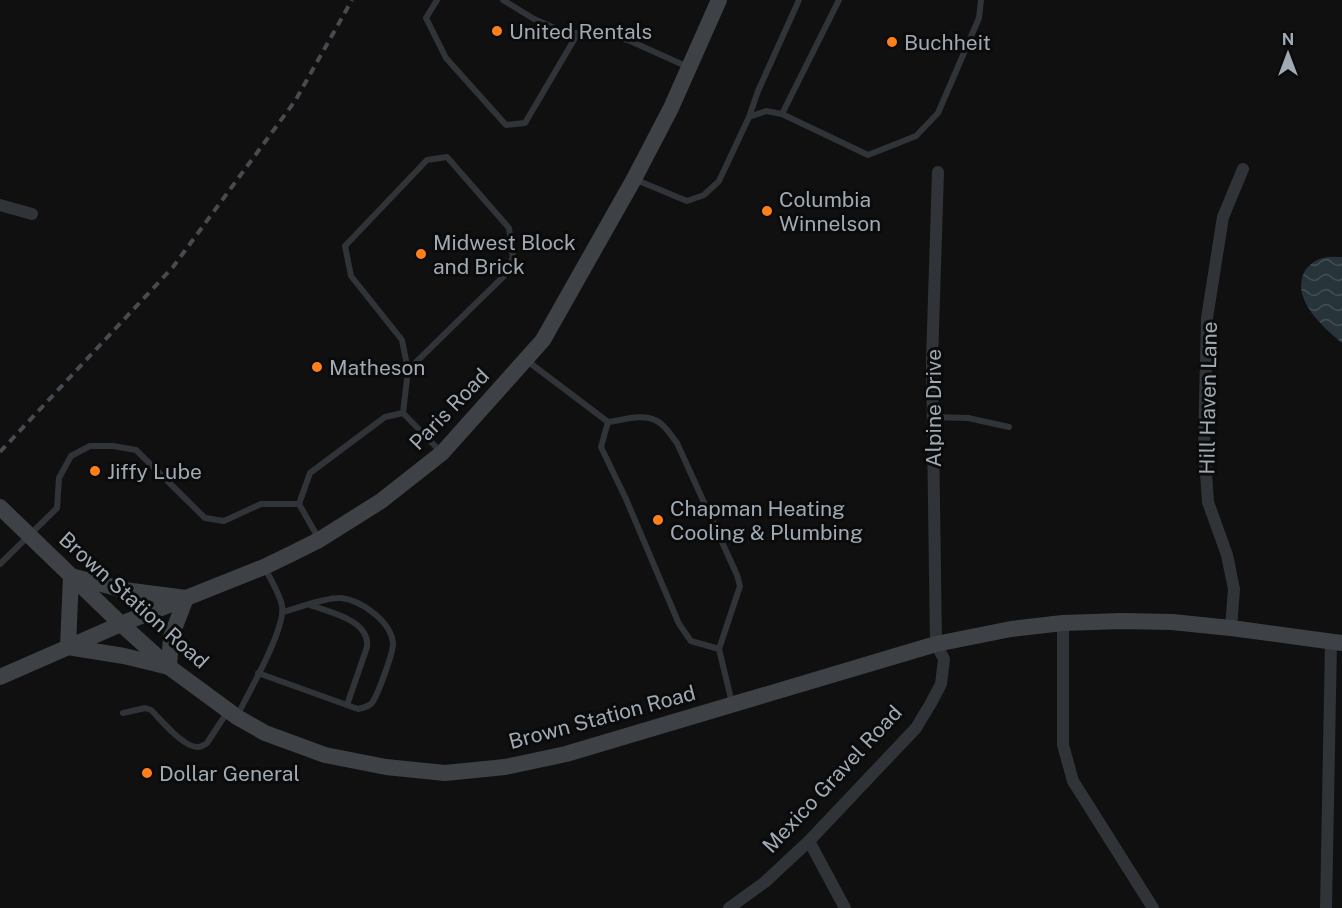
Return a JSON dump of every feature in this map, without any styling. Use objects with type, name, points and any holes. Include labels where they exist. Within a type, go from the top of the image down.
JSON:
[{"type":"street","name":"Paris Road","points":[[0,677],[121,624],[264,567],[319,540],[381,501],[442,453],[543,340],[671,108],[719,0]]},
{"type":"street","name":"Hill Haven Lane","points":[[1231,627],[1234,589],[1227,555],[1208,502],[1204,446],[1207,318],[1223,217],[1243,169]]},
{"type":"street","name":"Alpine Drive","points":[[936,644],[932,362],[938,172]]},
{"type":"street","points":[[0,205],[32,214]]},
{"type":"street","name":"Brown Station Road","points":[[0,507],[169,667],[233,714],[265,733],[325,755],[386,767],[445,773],[505,767],[566,754],[936,644]]},
{"type":"street","points":[[71,576],[124,590],[186,598],[171,637],[169,667],[68,647],[71,576]]},
{"type":"street","points":[[936,644],[1011,629],[1063,623],[1122,621],[1231,627],[1337,643],[1326,908]]},
{"type":"street","points":[[1063,623],[1063,745],[1073,781],[1153,908]]},
{"type":"street","name":"Mexico Gravel Road","points":[[729,908],[765,882],[809,841],[916,728],[941,684],[944,659],[936,644]]},
{"type":"street","points":[[809,841],[845,908]]},
{"type":"lane","points":[[437,0],[426,18],[446,57],[507,125],[525,123],[578,33]]},
{"type":"lane","points":[[503,0],[534,19],[564,32],[628,40],[689,68]]},
{"type":"lane","points":[[634,178],[687,201],[704,195],[719,182],[800,0]]},
{"type":"lane","points":[[783,114],[839,0]]},
{"type":"lane","points":[[749,117],[765,111],[783,114],[868,155],[916,136],[938,113],[979,18],[981,0]]},
{"type":"lane","points":[[403,413],[408,370],[402,340],[351,276],[345,246],[427,160],[447,157],[510,228],[513,257],[505,275],[408,370]]},
{"type":"lane","points":[[526,360],[608,422],[642,417],[651,419],[663,426],[676,443],[740,586],[719,650],[733,705]]},
{"type":"lane","points":[[403,413],[442,453]]},
{"type":"lane","points":[[319,540],[299,504],[310,473],[386,417],[403,413]]},
{"type":"lane","points":[[933,417],[968,418],[1009,427]]},
{"type":"lane","points":[[608,422],[602,447],[679,624],[691,641],[719,650]]},
{"type":"lane","points":[[0,564],[57,508],[59,478],[71,456],[90,446],[113,446],[136,450],[205,518],[224,521],[261,504],[299,504]]},
{"type":"lane","points":[[123,713],[145,708],[151,710],[185,743],[197,748],[207,743],[233,714],[277,636],[283,612],[282,604],[264,567]]},
{"type":"lane","points":[[258,673],[358,709],[373,702],[392,650],[392,636],[380,618],[351,601],[339,598],[283,612]]},
{"type":"lane","points":[[310,605],[355,623],[367,637],[367,647],[347,705]]},
{"type":"water","points":[[1325,257],[1342,257],[1342,343],[1312,313],[1302,294],[1301,285],[1304,272],[1314,262]]},
{"type":"railway","points":[[0,452],[173,267],[295,101],[352,0]]},
{"type":"place","name":"United Rentals","points":[[497,31]]},
{"type":"place","name":"Buchheit","points":[[892,42]]},
{"type":"place","name":"Columbia Winnelson","points":[[767,211]]},
{"type":"place","name":"Midwest Block and Brick","points":[[421,254]]},
{"type":"place","name":"Matheson","points":[[317,367]]},
{"type":"place","name":"Jiffy Lube","points":[[95,471]]},
{"type":"place","name":"Chapman Heating Cooling & Plumbing","points":[[658,520]]},
{"type":"place","name":"Dollar General","points":[[147,773]]}]
